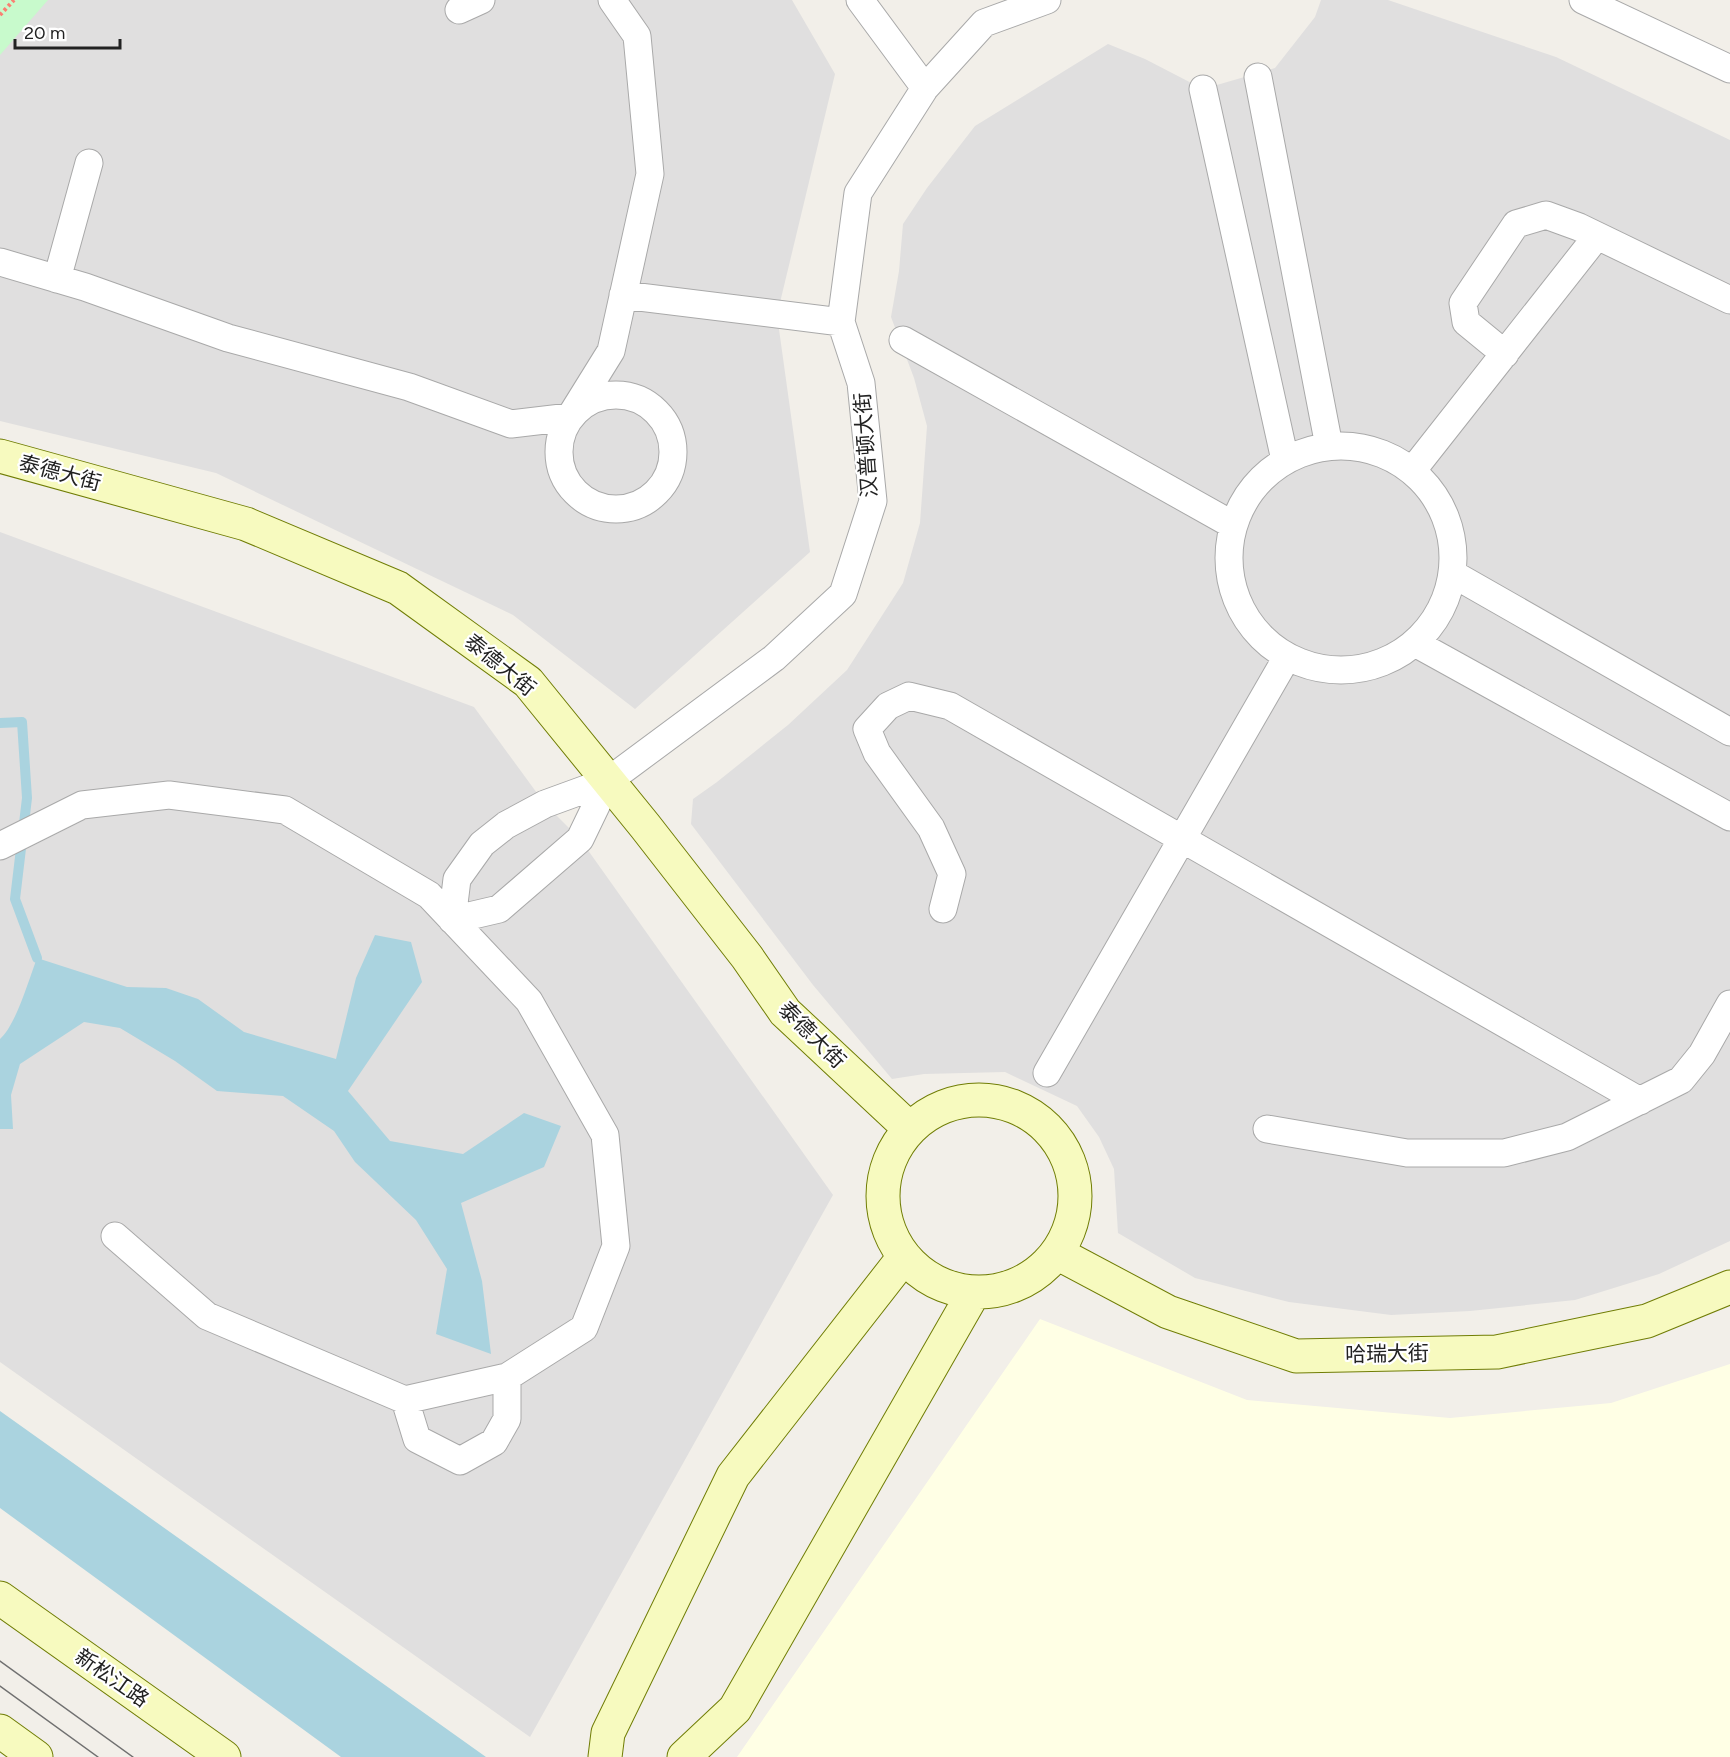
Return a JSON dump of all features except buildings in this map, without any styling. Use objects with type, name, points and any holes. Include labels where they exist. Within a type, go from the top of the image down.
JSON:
[{"type":"street","points":[[0,262],[85,287],[228,338],[409,387],[511,424],[570,417],[585,404],[602,396],[622,395],[641,400],[657,412],[668,429],[673,447],[671,467],[663,484],[650,498],[634,505],[616,508],[598,506],[582,498],[569,485],[562,469],[559,451],[562,433],[570,417],[611,351],[650,174],[637,36],[612,0]]},
{"type":"street","points":[[860,0],[925,88]]},
{"type":"street","name":"汉普顿大街","points":[[608,781],[774,658],[843,594],[873,501],[861,383],[841,322],[858,194],[925,88],[984,23],[1047,0]]},
{"type":"street","points":[[1583,0],[1730,69]]},
{"type":"street","points":[[1258,77],[1329,446]]},
{"type":"street","points":[[1203,89],[1285,460]]},
{"type":"street","points":[[57,279],[89,163]]},
{"type":"street","points":[[1505,354],[1466,322],[1463,303],[1516,224],[1546,215],[1579,227],[1730,300]]},
{"type":"street","points":[[1412,471],[1597,236]]},
{"type":"street","points":[[623,295],[841,322]]},
{"type":"street","points":[[903,340],[1233,525]]},
{"type":"street","points":[[1329,446],[1359,447],[1388,455],[1412,471],[1432,492],[1446,517],[1453,545],[1453,574],[1446,600],[1415,643],[1387,661],[1354,670],[1320,669],[1287,657],[1257,633],[1237,600],[1228,563],[1233,525],[1244,499],[1262,476],[1285,460],[1306,450],[1329,446]]},
{"type":"street","name":"泰德大街","points":[[0,456],[246,524],[398,588],[528,682],[747,957],[785,1012],[909,1128]]},
{"type":"street","points":[[1453,574],[1730,732]]},
{"type":"street","points":[[1415,643],[1730,817]]},
{"type":"street","points":[[1047,1073],[1287,657]]},
{"type":"street","points":[[943,909],[952,874],[931,828],[878,753],[867,729],[888,706],[909,696],[950,706],[1640,1101]]},
{"type":"street","points":[[452,920],[457,879],[482,844],[506,825],[545,804],[608,781]]},
{"type":"street","points":[[452,920],[499,909],[580,839],[608,781]]},
{"type":"street","points":[[0,846],[82,805],[169,795],[285,810],[429,895],[529,1001],[605,1135],[616,1246],[584,1328],[507,1377],[405,1400],[207,1316],[115,1236]]},
{"type":"street","points":[[1267,1129],[1407,1154],[1504,1153],[1567,1137],[1681,1080],[1701,1054],[1730,1004]]},
{"type":"street","points":[[981,1099],[1005,1102],[1028,1112],[1058,1139],[1072,1170],[1076,1197],[1072,1221],[1057,1253],[1029,1279],[1004,1289],[974,1292],[947,1287],[924,1275],[904,1257],[885,1217],[882,1189],[888,1162],[909,1128],[932,1111],[945,1105],[981,1099]]},
{"type":"street","name":"哈瑞大街","points":[[1057,1253],[1168,1312],[1296,1356],[1497,1352],[1647,1322],[1730,1287]]},
{"type":"street","points":[[605,1757],[608,1733],[733,1476],[904,1257]]},
{"type":"street","points":[[684,1757],[735,1708],[974,1292]]},
{"type":"street","points":[[405,1400],[417,1438],[460,1461],[494,1442],[507,1419],[507,1377]]},
{"type":"street","name":"新松江路","points":[[0,1598],[224,1757]]},
{"type":"street","points":[[0,1731],[36,1757]]},
{"type":"path","points":[[0,15],[14,0]]},
{"type":"shaded area","points":[[0,0],[792,0],[835,74],[777,315],[810,552],[635,709],[513,615],[216,473],[0,421]]},
{"type":"shaded area","points":[[1321,0],[1388,0],[1556,57],[1730,140],[1730,1241],[1659,1274],[1575,1300],[1470,1311],[1391,1315],[1289,1302],[1195,1278],[1118,1233],[1114,1169],[1099,1137],[1077,1106],[1005,1072],[924,1074],[892,1079],[813,985],[691,824],[693,799],[788,725],[847,670],[903,583],[920,523],[927,426],[914,378],[891,317],[899,271],[903,224],[927,188],[975,126],[1108,44],[1145,59],[1203,89],[1275,68],[1315,17]]},
{"type":"shaded area","points":[[0,532],[474,707],[545,804],[580,839],[833,1195],[530,1737],[0,1362]]},
{"type":"shaded area","points":[[1040,1319],[1247,1400],[1450,1418],[1611,1403],[1730,1364],[1730,1757],[737,1757]]},
{"type":"green space","points":[[0,0],[48,0],[0,55]]},
{"type":"water","points":[[375,935],[411,942],[422,982],[348,1091],[390,1141],[463,1154],[524,1113],[561,1126],[544,1167],[461,1203],[482,1281],[491,1354],[436,1334],[447,1269],[416,1220],[355,1162],[334,1131],[283,1096],[217,1091],[175,1061],[120,1028],[84,1022],[20,1064],[11,1095],[13,1129],[0,1129],[0,1039],[17,1013],[37,958],[127,987],[166,988],[198,999],[244,1032],[336,1059],[356,978]]},
{"type":"water","points":[[0,1411],[486,1757],[341,1757],[0,1508]]},
{"type":"waterway","points":[[0,723],[22,722],[27,798],[15,899],[37,958]]},
{"type":"tram line","points":[[0,1661],[133,1757]]},
{"type":"tram line","points":[[0,1686],[98,1757]]}]
